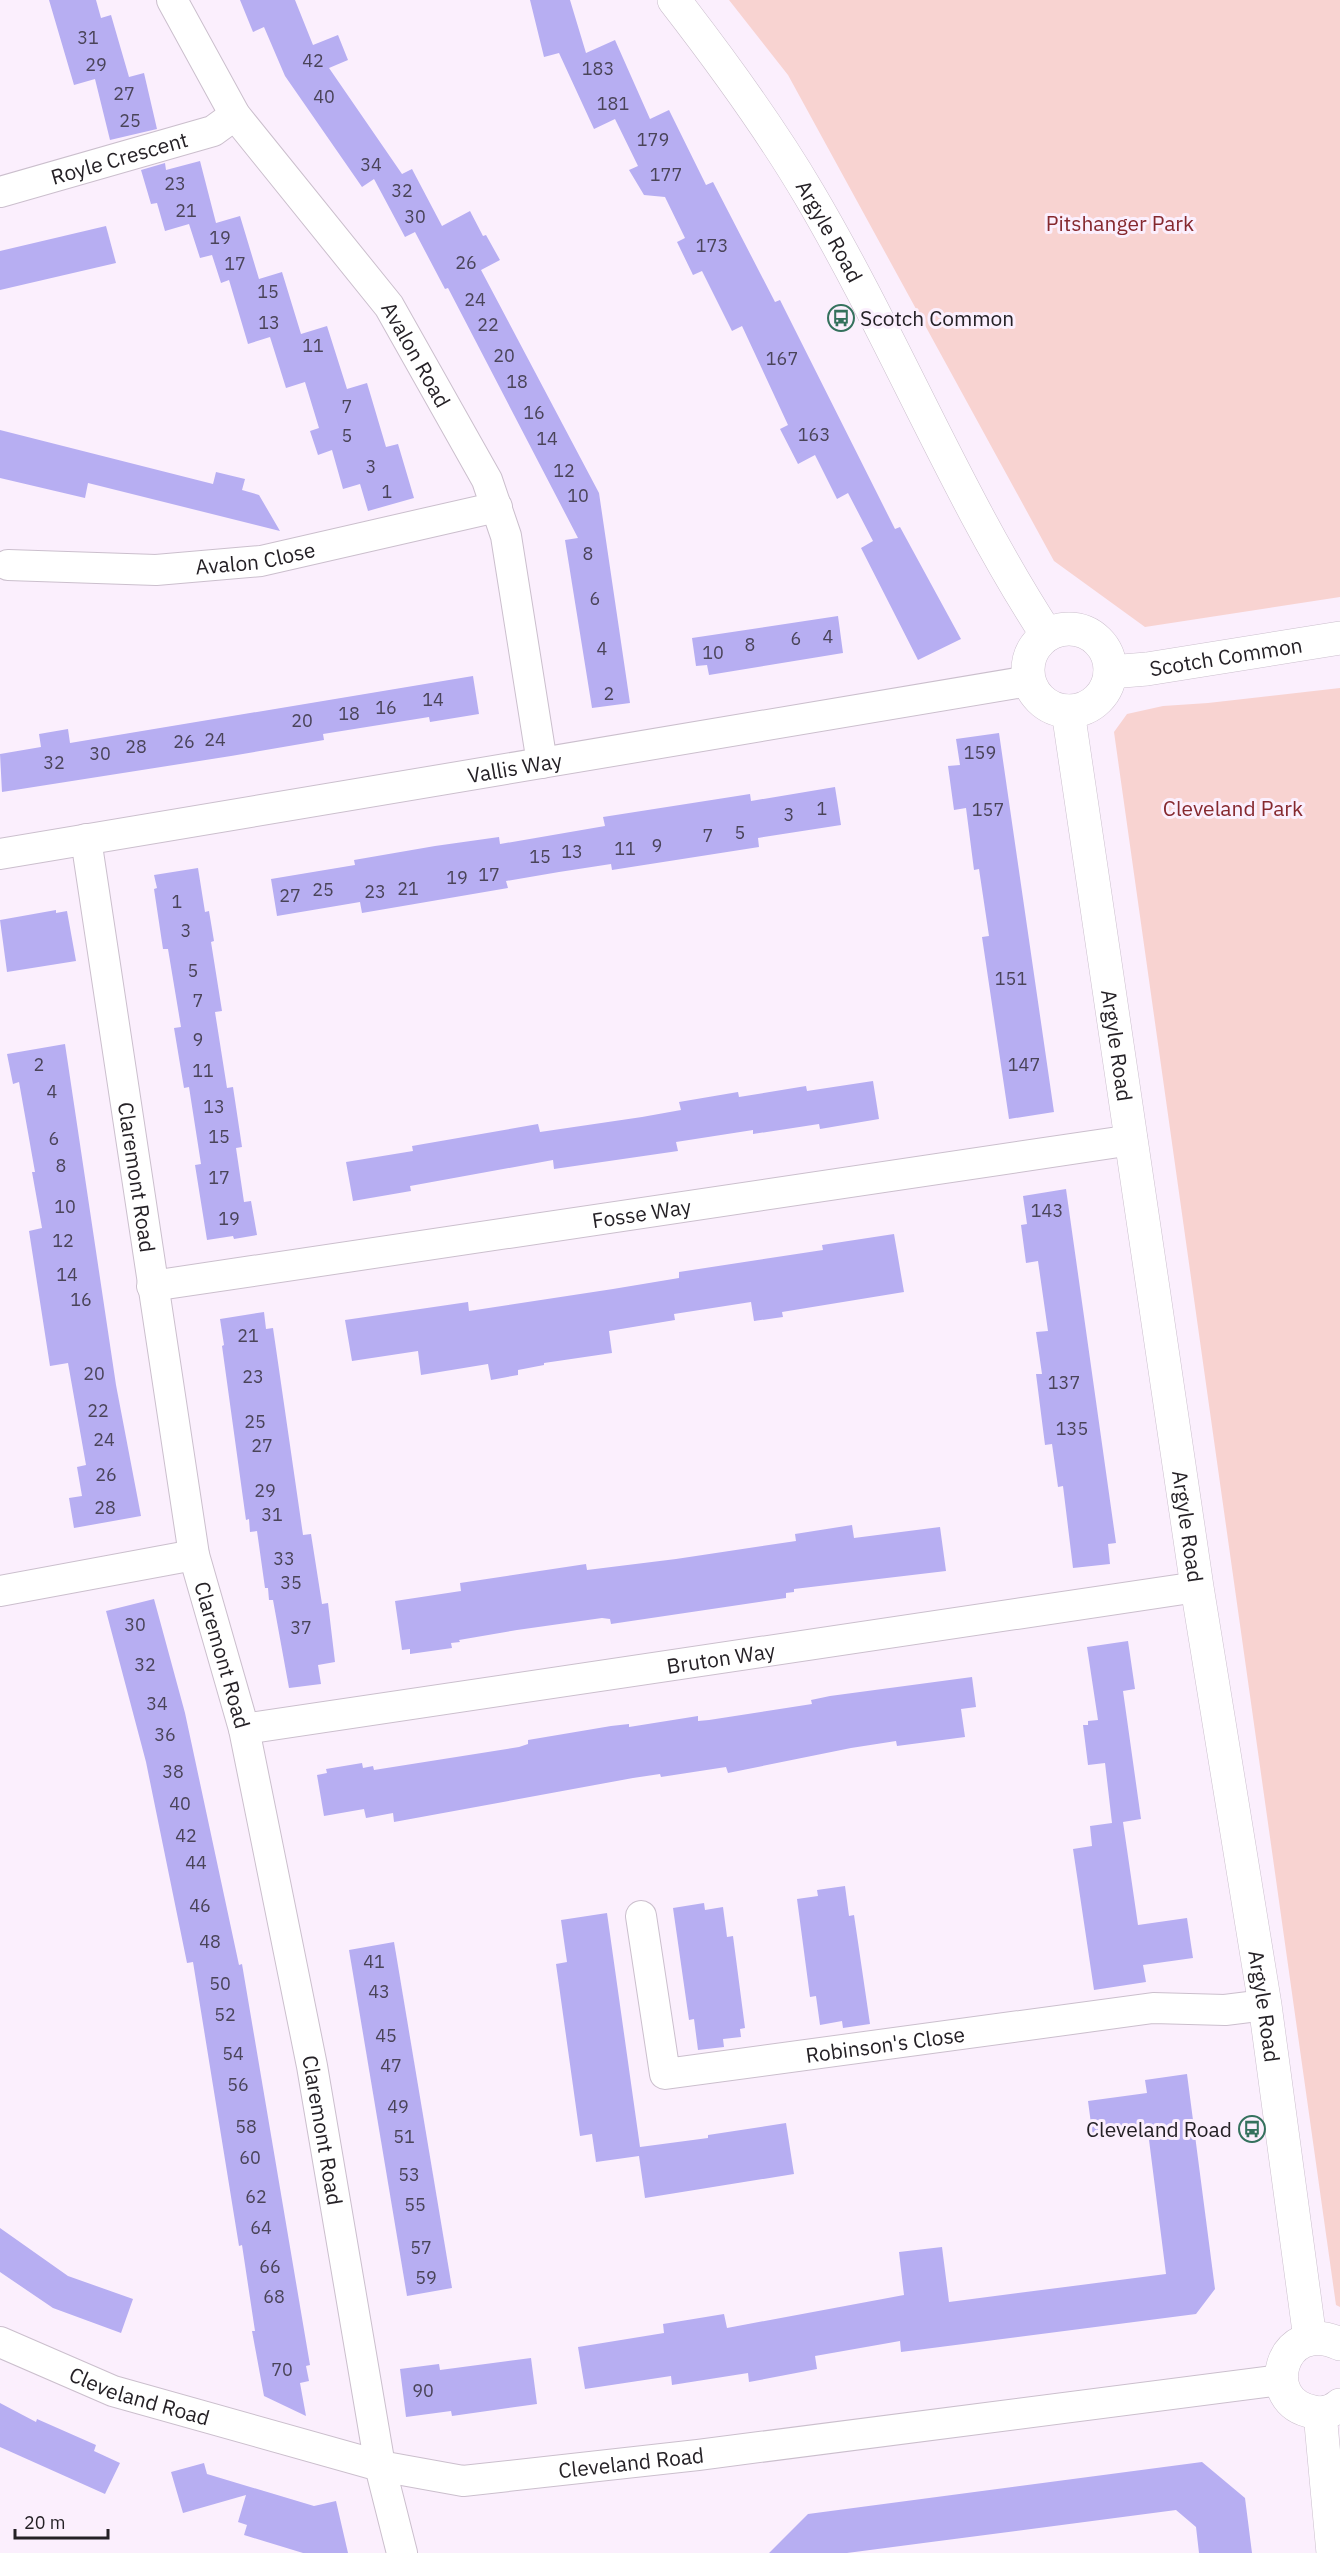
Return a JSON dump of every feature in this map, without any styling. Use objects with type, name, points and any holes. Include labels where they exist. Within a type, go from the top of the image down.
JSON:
[{"type":"main road","name":"Argyle Road","points":[[674,0],[757,113],[810,195],[950,462],[1047,635]]},
{"type":"main road","points":[[1068,628],[1093,636],[1102,645],[1110,663],[1110,672],[1107,687],[1096,701],[1079,710],[1068,711],[1054,709],[1042,701],[1029,681],[1030,656],[1047,635],[1068,628]]},
{"type":"main road","name":"Scotch Common","points":[[1110,672],[1147,669],[1340,638]]},
{"type":"main road","name":"Argyle Road","points":[[1068,711],[1197,1587],[1265,2006],[1325,2341],[1294,2346],[1284,2360],[1280,2380]]},
{"type":"main road","points":[[1280,2380],[1287,2397],[1298,2407],[1330,2409],[1333,2553]]},
{"type":"street","name":"Avalon Road","points":[[172,0],[235,115],[389,306],[487,480],[506,536],[542,763]]},
{"type":"street","name":"Royle Crescent","points":[[0,192],[213,131],[235,115]]},
{"type":"street","name":"Avalon Close","points":[[8,565],[156,570],[261,561],[497,507]]},
{"type":"street","name":"Vallis Way","points":[[0,854],[1029,681]]},
{"type":"street","name":"Claremont Road","points":[[86,839],[194,1555],[244,1729],[312,2066],[380,2466],[402,2553]]},
{"type":"street","name":"Fosse Way","points":[[152,1286],[1132,1140]]},
{"type":"street","points":[[0,1591],[194,1555]]},
{"type":"street","name":"Bruton Way","points":[[244,1729],[1197,1587]]},
{"type":"street","name":"Robinson's Close","points":[[641,1916],[665,2074],[1153,2008],[1225,2010],[1265,2006]]},
{"type":"street","name":"Cleveland Road","points":[[0,2342],[113,2391],[380,2466],[463,2481],[698,2455],[1280,2380]]},
{"type":"green space","name":"Pitshanger Park","points":[[729,0],[1340,0],[1340,597],[1145,627],[1054,561],[788,75]]},
{"type":"green space","name":"Cleveland Park","points":[[1340,688],[1340,2307],[1336,2305],[1114,732],[1127,714],[1163,706]]},
{"type":"building","points":[[49,0],[96,0],[101,18],[111,15],[129,77],[144,73],[157,129],[110,140],[95,79],[74,85]]},
{"type":"building","points":[[240,0],[295,0],[313,45],[338,35],[348,60],[329,68],[402,174],[412,169],[442,226],[470,211],[483,236],[486,235],[500,260],[481,270],[599,493],[630,703],[592,708],[565,540],[578,538],[448,288],[445,289],[415,232],[405,237],[374,179],[362,187],[285,76],[264,27],[253,32]]},
{"type":"building","points":[[530,0],[570,0],[586,53],[615,40],[650,119],[669,110],[706,185],[713,182],[775,302],[780,300],[895,529],[900,527],[961,639],[918,660],[861,548],[873,541],[848,493],[837,499],[815,455],[798,464],[780,429],[788,425],[742,326],[732,331],[702,271],[693,275],[677,242],[685,238],[665,197],[644,195],[629,170],[638,166],[615,119],[594,129],[559,53],[544,57]]},
{"type":"building","points":[[200,161],[216,223],[240,216],[259,279],[282,272],[301,334],[327,326],[347,389],[367,383],[386,447],[398,444],[414,498],[368,511],[360,484],[343,489],[332,450],[318,455],[310,431],[319,428],[305,382],[286,388],[270,337],[248,344],[229,280],[221,283],[212,255],[200,258],[189,224],[165,231],[157,203],[151,204],[141,170],[165,163],[166,170]]},
{"type":"building","points":[[106,226],[116,263],[0,290],[0,251]]},
{"type":"building","points":[[0,430],[213,484],[216,472],[245,479],[242,490],[259,495],[280,531],[88,483],[85,498],[0,478]]},
{"type":"building","points":[[838,616],[843,653],[709,675],[707,665],[696,666],[692,638]]},
{"type":"building","points":[[473,676],[479,714],[430,722],[429,717],[323,734],[324,740],[2,792],[0,754],[41,747],[39,734],[68,729],[70,743]]},
{"type":"building","points":[[999,733],[1054,1112],[1009,1119],[982,937],[989,936],[979,869],[974,870],[966,808],[954,810],[948,766],[960,765],[956,739]]},
{"type":"building","points":[[835,787],[841,825],[758,838],[759,847],[612,870],[611,864],[559,872],[506,881],[508,888],[362,913],[360,902],[277,916],[271,879],[355,865],[354,860],[435,846],[499,837],[500,844],[605,826],[603,817],[750,794],[751,801]]},
{"type":"building","points":[[198,868],[205,912],[209,911],[214,941],[211,942],[222,1011],[215,1012],[227,1088],[233,1087],[242,1147],[236,1148],[244,1202],[251,1201],[257,1235],[234,1239],[233,1236],[207,1240],[195,1165],[201,1164],[189,1087],[184,1088],[174,1028],[181,1027],[168,949],[163,949],[154,889],[157,888],[154,875]]},
{"type":"building","points":[[56,910],[56,913],[67,911],[76,961],[7,972],[0,920]]},
{"type":"building","points":[[65,1044],[116,1385],[141,1516],[74,1528],[69,1498],[82,1496],[77,1467],[86,1465],[68,1363],[50,1366],[29,1231],[42,1228],[32,1172],[35,1172],[19,1082],[13,1084],[7,1054]]},
{"type":"building","points":[[873,1081],[879,1119],[820,1129],[819,1124],[753,1134],[753,1130],[676,1142],[678,1151],[554,1169],[553,1160],[410,1186],[411,1191],[353,1201],[346,1162],[413,1151],[412,1146],[538,1124],[540,1132],[642,1117],[681,1110],[679,1102],[738,1092],[739,1097],[806,1086],[807,1091]]},
{"type":"building","points":[[1066,1189],[1116,1543],[1108,1544],[1110,1564],[1073,1568],[1063,1486],[1058,1487],[1052,1444],[1045,1445],[1036,1374],[1042,1374],[1036,1332],[1048,1331],[1038,1261],[1026,1263],[1021,1225],[1027,1224],[1023,1196]]},
{"type":"building","points":[[894,1234],[904,1292],[782,1312],[783,1317],[754,1321],[751,1302],[674,1314],[675,1320],[609,1331],[612,1353],[544,1363],[544,1365],[518,1370],[518,1375],[491,1380],[488,1364],[421,1375],[418,1351],[352,1361],[345,1320],[468,1302],[469,1311],[613,1289],[679,1278],[679,1272],[823,1250],[822,1245]]},
{"type":"building","points":[[264,1312],[266,1329],[273,1328],[303,1535],[311,1534],[322,1604],[328,1603],[335,1662],[318,1665],[321,1684],[289,1688],[273,1600],[269,1600],[268,1588],[265,1588],[257,1531],[250,1532],[249,1519],[246,1520],[220,1319]]},
{"type":"building","points":[[852,1525],[854,1538],[940,1527],[946,1571],[794,1589],[794,1592],[786,1593],[786,1598],[611,1624],[610,1619],[602,1618],[517,1630],[459,1640],[460,1642],[451,1643],[452,1648],[410,1654],[410,1649],[402,1650],[395,1601],[461,1591],[460,1583],[586,1564],[587,1570],[676,1559],[796,1541],[795,1534]]},
{"type":"building","points":[[154,1599],[185,1713],[239,1965],[242,1964],[310,2365],[306,2366],[309,2381],[300,2383],[306,2416],[264,2396],[252,2331],[255,2331],[242,2245],[239,2246],[193,1962],[187,1963],[146,1762],[106,1611]]},
{"type":"building","points":[[1128,1641],[1135,1689],[1123,1691],[1141,1819],[1123,1822],[1138,1925],[1187,1918],[1193,1958],[1143,1965],[1146,1982],[1094,1990],[1073,1849],[1092,1846],[1090,1826],[1112,1823],[1105,1763],[1088,1765],[1083,1725],[1088,1725],[1088,1721],[1098,1720],[1087,1647]]},
{"type":"building","points":[[972,1677],[976,1707],[961,1709],[965,1737],[897,1746],[896,1741],[728,1773],[726,1767],[661,1777],[660,1774],[633,1778],[394,1822],[393,1813],[366,1818],[364,1809],[324,1816],[317,1775],[327,1773],[326,1769],[362,1763],[363,1768],[373,1766],[374,1770],[519,1747],[528,1744],[528,1740],[611,1726],[629,1724],[629,1727],[698,1716],[698,1721],[709,1720],[812,1704],[811,1700],[830,1696]]},
{"type":"building","points":[[845,1886],[849,1916],[854,1915],[870,2024],[843,2028],[842,2021],[820,2025],[816,1996],[810,1997],[797,1899],[818,1896],[817,1890]]},
{"type":"building","points":[[704,1903],[705,1910],[723,1907],[727,1937],[733,1936],[745,2028],[740,2029],[741,2037],[723,2039],[724,2047],[698,2050],[694,2019],[689,2020],[673,1908]]},
{"type":"building","points":[[607,1913],[640,2147],[708,2138],[708,2135],[786,2123],[794,2174],[645,2198],[639,2156],[596,2162],[592,2134],[580,2136],[556,1964],[567,1962],[561,1920]]},
{"type":"building","points":[[394,1942],[452,2288],[407,2296],[349,1950]]},
{"type":"building","points":[[1187,2074],[1215,2289],[1196,2314],[901,2352],[900,2341],[815,2356],[817,2369],[749,2382],[748,2373],[672,2385],[671,2376],[585,2389],[578,2347],[664,2333],[663,2324],[724,2314],[727,2328],[904,2295],[899,2252],[942,2247],[949,2302],[1166,2274],[1148,2132],[1093,2139],[1088,2101],[1147,2093],[1145,2080]]},
{"type":"building","points":[[0,2228],[68,2276],[133,2299],[121,2333],[53,2308],[0,2272]]},
{"type":"building","points":[[531,2358],[537,2404],[452,2416],[451,2411],[406,2417],[400,2369],[439,2364],[440,2370]]},
{"type":"building","points":[[0,2403],[36,2422],[37,2419],[96,2445],[94,2451],[120,2463],[105,2494],[0,2447]]},
{"type":"building","points":[[1202,2462],[1245,2498],[1252,2553],[1199,2553],[1196,2527],[1176,2510],[847,2553],[769,2553],[808,2514]]},
{"type":"building","points":[[204,2463],[207,2474],[314,2506],[336,2501],[348,2553],[303,2553],[244,2535],[247,2525],[238,2522],[246,2495],[183,2513],[171,2472]]},
{"type":"place","name":"Scotch Common","points":[[841,318]]},
{"type":"place","name":"Cleveland Road","points":[[1252,2129]]}]
